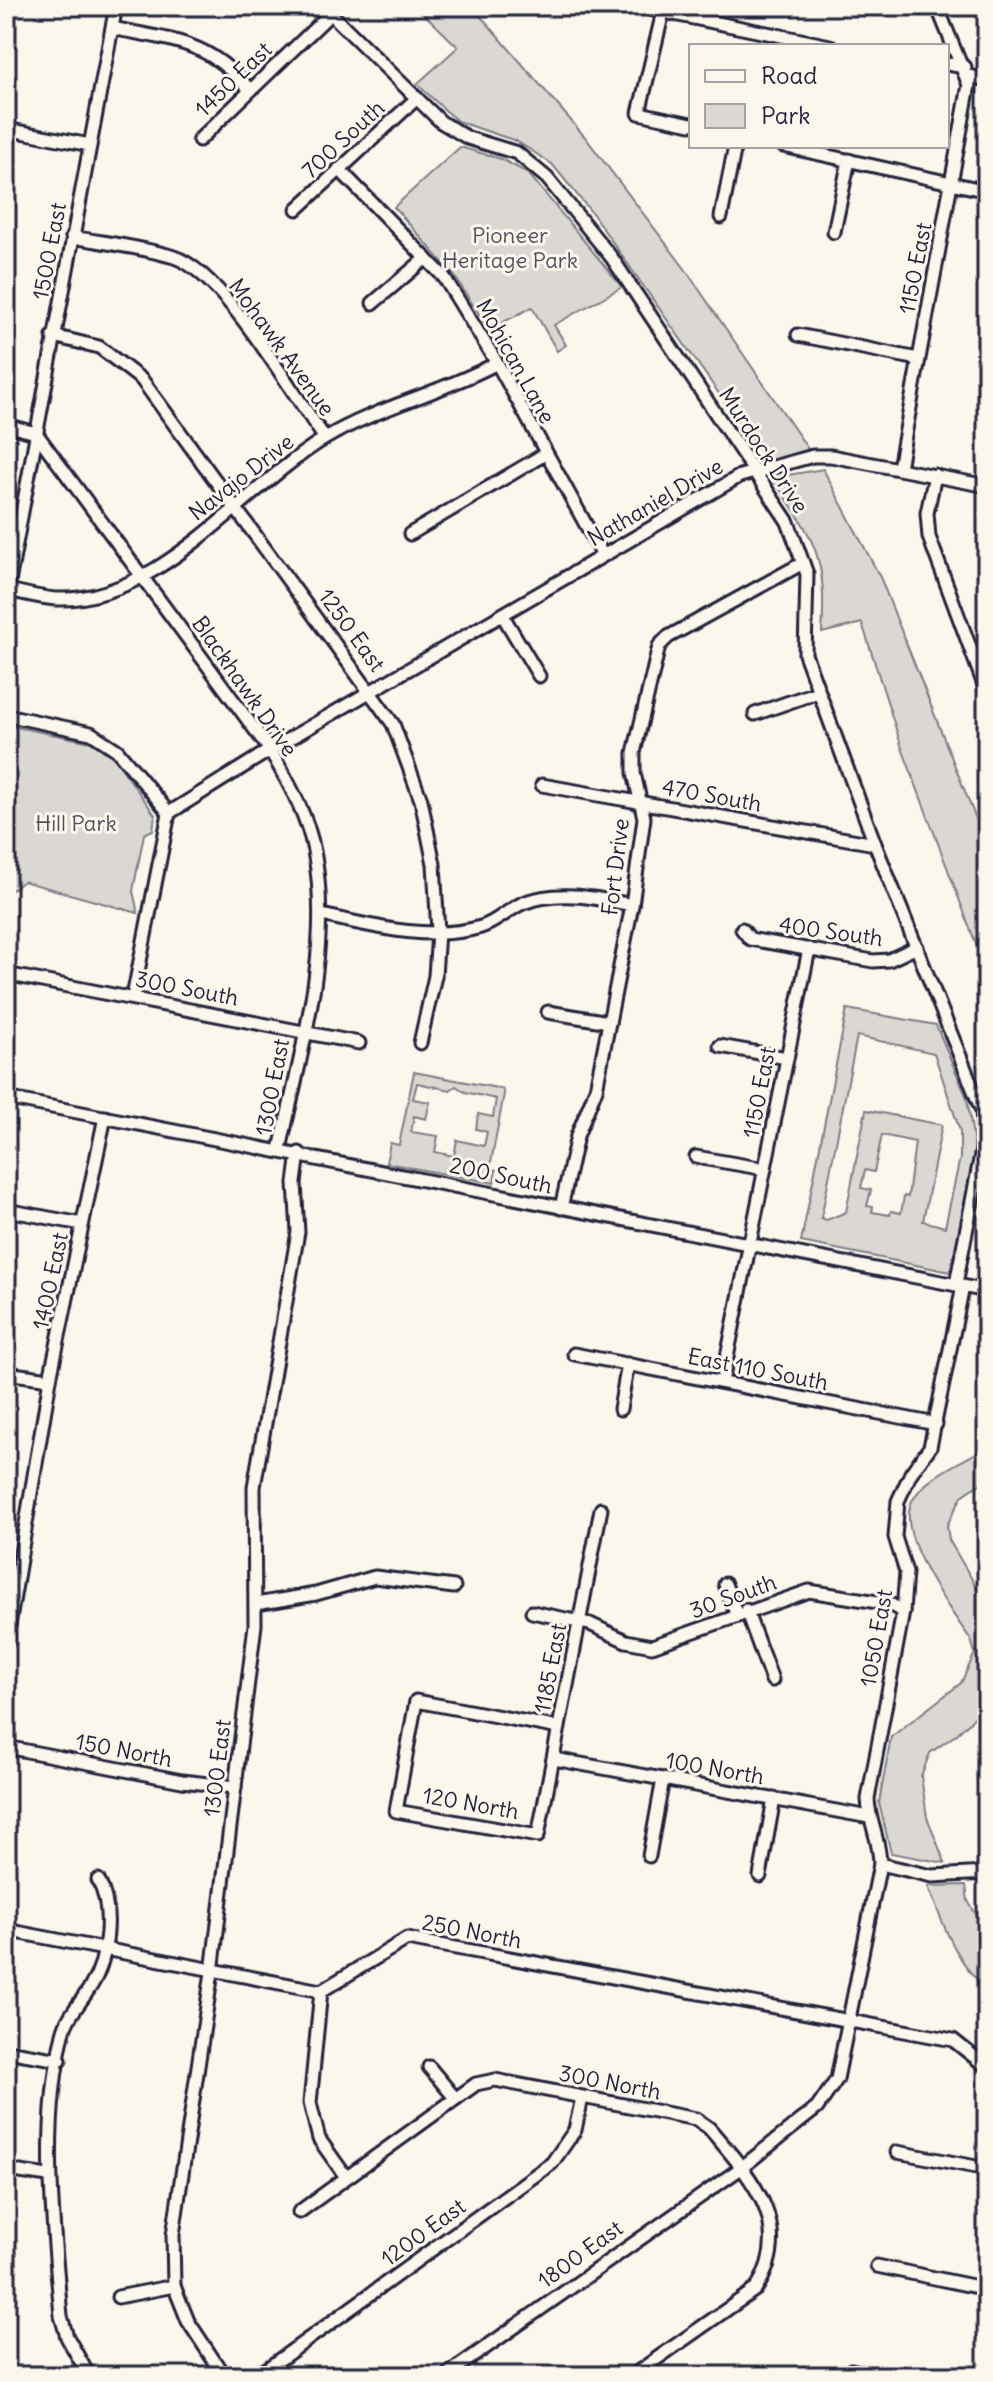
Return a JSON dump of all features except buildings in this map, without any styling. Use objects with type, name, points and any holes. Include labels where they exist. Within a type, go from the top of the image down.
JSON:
[{"type":"street","name":"1500 East","points":[[7,594],[116,6]]},
{"type":"street","points":[[635,6],[820,44]]},
{"type":"street","points":[[937,6],[966,72]]},
{"type":"street","name":"1450 East","points":[[199,140],[326,10]]},
{"type":"street","name":"Murdock Drive","points":[[326,10],[452,130],[517,153],[547,178],[612,258],[788,522],[807,574],[805,654],[875,844],[982,1111],[984,1139],[960,1285]]},
{"type":"street","points":[[663,12],[639,113],[689,124]]},
{"type":"street","points":[[112,28],[200,48],[220,60],[250,90]]},
{"type":"street","points":[[949,65],[987,80]]},
{"type":"street","name":"1150 East","points":[[899,468],[969,85],[966,72]]},
{"type":"street","name":"700 South","points":[[297,209],[417,98]]},
{"type":"street","points":[[6,129],[90,145]]},
{"type":"street","points":[[721,217],[735,148]]},
{"type":"street","points":[[792,148],[987,191]]},
{"type":"street","points":[[834,232],[849,160]]},
{"type":"street","name":"Mohican Lane","points":[[339,169],[444,277],[497,363],[602,554]]},
{"type":"street","name":"Mohawk Avenue","points":[[72,237],[175,257],[201,271],[241,319],[325,438]]},
{"type":"street","points":[[373,303],[426,258]]},
{"type":"street","points":[[798,335],[918,359]]},
{"type":"street","name":"1250 East","points":[[53,336],[99,347],[130,368],[236,505],[393,724],[421,800],[434,864],[438,932],[435,976],[420,1043]]},
{"type":"street","name":"Navajo Drive","points":[[7,594],[56,599],[96,594],[143,578],[325,438],[444,390],[497,363]]},
{"type":"street","points":[[6,425],[36,433]]},
{"type":"street","name":"Blackhawk Drive","points":[[36,433],[270,750],[304,819],[314,849],[322,915],[304,1032]]},
{"type":"street","points":[[410,534],[545,454]]},
{"type":"street","name":"Nathaniel Drive","points":[[169,813],[602,554],[723,485],[755,471],[813,456],[843,457],[987,486]]},
{"type":"street","points":[[935,475],[927,513],[929,537],[987,693]]},
{"type":"street","name":"Fort Drive","points":[[561,1208],[577,1136],[596,1089],[644,840],[634,753],[659,646],[668,637],[803,563]]},
{"type":"street","points":[[503,616],[539,676]]},
{"type":"street","points":[[755,714],[818,692]]},
{"type":"street","points":[[6,715],[91,733],[117,750],[169,813],[133,997]]},
{"type":"street","name":"470 South","points":[[542,785],[875,844]]},
{"type":"street","points":[[322,915],[376,927],[438,932],[482,927],[521,904],[549,894],[632,905]]},
{"type":"street","name":"400 South","points":[[742,929],[750,939],[873,961],[889,960],[917,947]]},
{"type":"street","name":"1150 East","points":[[722,1382],[809,949]]},
{"type":"street","name":"300 South","points":[[6,974],[359,1043]]},
{"type":"street","points":[[548,1012],[609,1022]]},
{"type":"street","name":"1300 East","points":[[280,1150],[304,1032]]},
{"type":"street","points":[[720,1046],[787,1058]]},
{"type":"street","name":"200 South","points":[[6,1098],[299,1153],[987,1291]]},
{"type":"street","name":"1400 East","points":[[6,1644],[50,1379],[105,1117]]},
{"type":"street","name":"1300 East","points":[[224,2376],[188,2321],[174,2286],[173,2235],[212,1972],[235,1787],[256,1604],[254,1487],[298,1232],[295,1183],[299,1153]]},
{"type":"street","points":[[696,1157],[765,1169]]},
{"type":"street","points":[[6,1210],[82,1224]]},
{"type":"street","name":"1050 East","points":[[880,1864],[880,1841],[869,1817],[868,1785],[903,1612],[906,1572],[895,1537],[898,1501],[911,1473],[930,1447],[960,1285]]},
{"type":"street","name":"East 110 South","points":[[574,1354],[936,1424]]},
{"type":"street","points":[[620,1409],[628,1364]]},
{"type":"street","points":[[6,1373],[50,1379]]},
{"type":"street","name":"1185 East","points":[[538,1836],[601,1509]]},
{"type":"street","points":[[256,1604],[316,1594],[375,1577],[454,1587]]},
{"type":"street","points":[[725,1584],[772,1680]]},
{"type":"street","name":"30 South","points":[[532,1612],[580,1622],[607,1630],[626,1641],[652,1646],[741,1612],[809,1591],[890,1604],[903,1612]]},
{"type":"street","name":"120 North","points":[[538,1836],[396,1811],[416,1701],[559,1728]]},
{"type":"street","name":"150 North","points":[[6,1747],[182,1781],[235,1787]]},
{"type":"street","name":"100 North","points":[[554,1759],[869,1817]]},
{"type":"street","points":[[649,1856],[663,1779]]},
{"type":"street","points":[[760,1876],[774,1799]]},
{"type":"street","points":[[741,2168],[817,2108],[837,2079],[880,1864],[932,1876],[987,1873]]},
{"type":"street","points":[[89,2376],[67,2337],[61,2316],[48,2176],[63,2032],[93,1983],[104,1949],[107,1895],[98,1880]]},
{"type":"street","points":[[6,1930],[321,1991],[310,2103],[319,2139],[346,2177]]},
{"type":"street","name":"250 North","points":[[321,1991],[407,1939],[849,2023]]},
{"type":"street","points":[[849,2023],[953,2040],[987,2067]]},
{"type":"street","points":[[6,2051],[60,2060]]},
{"type":"street","points":[[429,2067],[455,2098]]},
{"type":"street","name":"300 North","points":[[299,2212],[476,2084],[495,2080],[696,2119],[709,2128],[767,2205],[772,2230],[763,2277],[756,2289],[639,2374]]},
{"type":"street","name":"1200 East","points":[[257,2376],[552,2163],[575,2130],[582,2098]]},
{"type":"street","points":[[897,2152],[987,2169]]},
{"type":"street","name":"1800 East","points":[[445,2376],[741,2168]]},
{"type":"street","points":[[6,2170],[48,2176]]},
{"type":"street","points":[[877,2266],[987,2289],[987,2337]]},
{"type":"street","points":[[118,2297],[174,2286]]},
{"type":"street","points":[[978,2376],[987,2370]]},
{"type":"street","points":[[851,2373],[882,2376]]},
{"type":"green space","points":[[416,6],[470,6],[486,22],[585,137],[683,266],[810,452],[772,463],[765,459],[592,213],[552,164],[516,141],[457,121],[417,84],[458,47]]},
{"type":"green space","name":"Pioneer Heritage Park","points":[[460,147],[501,159],[528,173],[622,287],[554,325],[566,345],[557,351],[532,307],[489,330],[454,275],[394,207]]},
{"type":"green space","points":[[823,469],[880,577],[987,847],[987,973],[902,748],[862,623],[822,633],[823,586],[816,551],[800,519],[774,481],[777,477]]},
{"type":"green space","name":"Hill Park","points":[[6,725],[91,742],[114,758],[155,815],[153,830],[144,834],[133,891],[138,913],[23,881],[6,895]]},
{"type":"green space","points":[[847,1009],[936,1025],[967,1098],[975,1150],[951,1272],[801,1242]],"holes":[[[857,1036],[934,1053],[960,1131],[960,1158],[945,1227],[923,1221],[942,1125],[866,1110],[846,1212],[827,1220],[821,1218]],[[882,1135],[915,1142],[908,1197],[904,1196],[901,1213],[891,1211],[890,1215],[872,1212],[873,1207],[867,1206],[871,1190],[861,1188],[865,1170],[874,1172]]]},
{"type":"green space","points":[[414,1072],[502,1089],[504,1094],[490,1168],[496,1170],[494,1183],[386,1163],[390,1143],[399,1145]],"holes":[[[417,1083],[450,1090],[456,1086],[465,1092],[496,1099],[493,1117],[478,1114],[476,1129],[487,1132],[484,1146],[457,1140],[454,1156],[435,1152],[438,1136],[411,1132],[414,1116],[426,1119],[430,1102],[413,1099]]]},
{"type":"green space","points":[[987,1447],[987,1479],[962,1496],[947,1525],[949,1540],[987,1605],[987,1705],[957,1734],[930,1753],[921,1776],[927,1817],[945,1863],[891,1853],[879,1803],[891,1737],[961,1683],[975,1653],[971,1640],[939,1593],[918,1553],[909,1516],[912,1501],[935,1477]]},
{"type":"green space","points":[[966,1885],[968,1901],[987,1933],[987,1989],[958,1955],[928,1886]]}]
